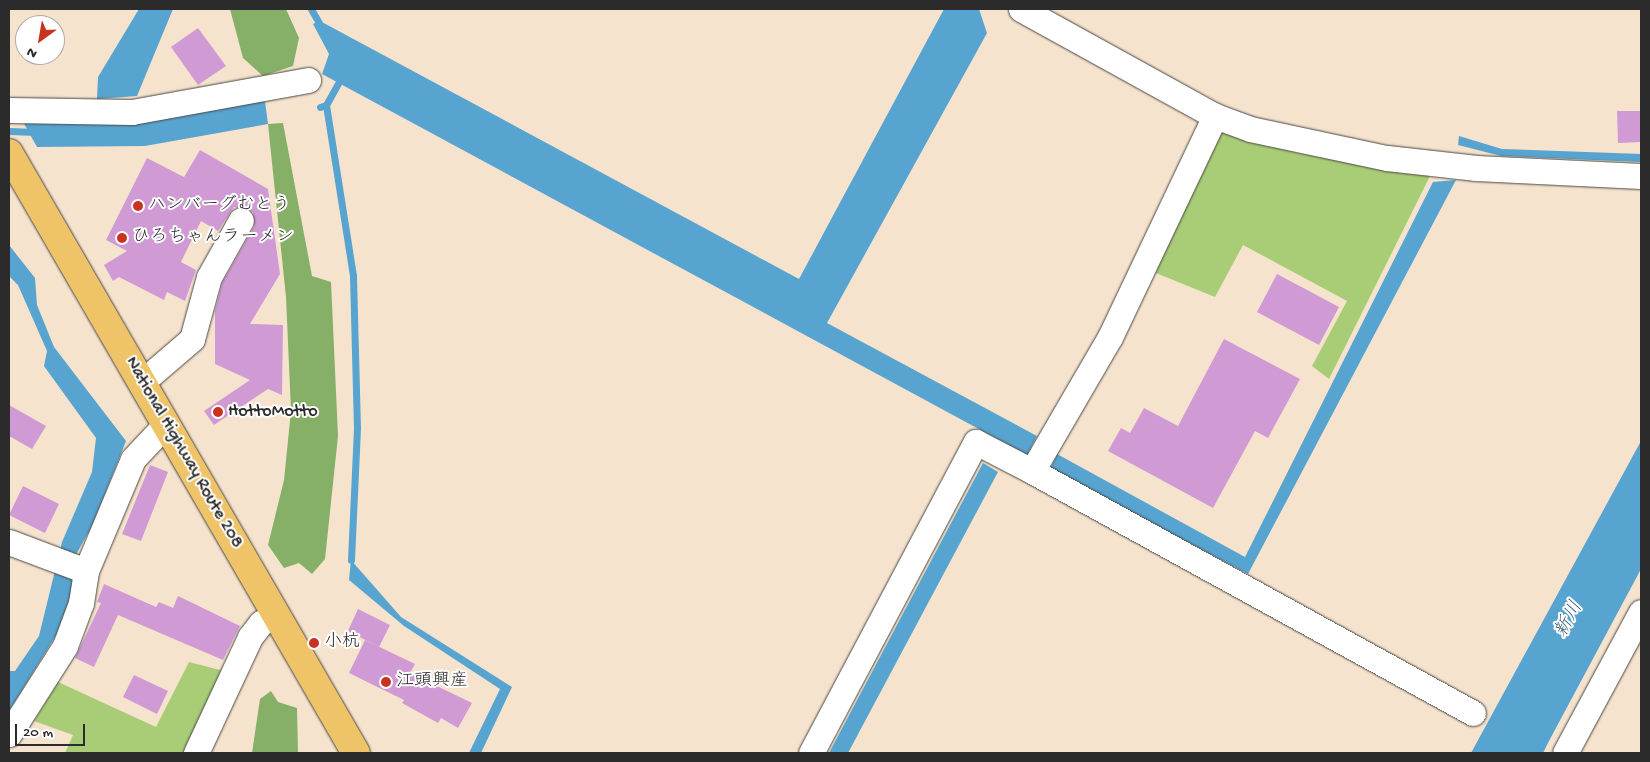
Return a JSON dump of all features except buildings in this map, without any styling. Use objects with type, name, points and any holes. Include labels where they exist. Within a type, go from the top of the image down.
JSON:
[{"type":"highway","name":"National Highway Route 208","points":[[12,158],[356,753]]},
{"type":"street","points":[[1021,9],[1214,116],[1288,139],[1387,158],[1476,168],[1641,176]]},
{"type":"street","points":[[9,110],[132,112],[308,80]]},
{"type":"street","points":[[1032,471],[1110,336],[1214,116]]},
{"type":"street","points":[[142,382],[192,339],[209,277],[241,220]]},
{"type":"street","points":[[9,734],[65,646],[81,604],[86,571],[133,459],[166,424]]},
{"type":"street","points":[[811,753],[976,442],[1473,712]]},
{"type":"street","points":[[9,542],[46,559],[86,571]]},
{"type":"street","points":[[1565,753],[1641,612]]},
{"type":"street","points":[[196,753],[250,638],[261,623],[276,614]]},
{"type":"green space","points":[[230,9],[286,9],[299,38],[293,66],[263,76],[243,58]]},
{"type":"green space","points":[[283,123],[312,276],[331,282],[338,436],[325,559],[312,574],[299,563],[284,568],[268,545],[284,480],[291,411],[286,297],[268,124]]},
{"type":"green space","points":[[1216,129],[1297,153],[1431,174],[1329,379],[1312,366],[1347,301],[1243,245],[1215,297],[1151,271]]},
{"type":"green space","points":[[189,662],[224,671],[183,753],[65,753],[73,735],[34,721],[58,682],[156,727]]},
{"type":"green space","points":[[271,691],[278,702],[297,708],[298,753],[252,753],[260,699]]},
{"type":"water","points":[[139,9],[173,9],[137,96],[97,99],[98,77]]},
{"type":"water","points":[[944,9],[979,9],[987,33],[827,323],[1037,436],[1027,455],[322,74],[329,54],[313,24],[320,21],[799,279]]},
{"type":"water","points":[[265,101],[268,124],[145,146],[37,147],[22,120],[112,122]]},
{"type":"water","points":[[1459,136],[1502,149],[1641,154],[1641,162],[1501,156],[1458,145]]},
{"type":"water","points":[[1456,180],[1248,574],[1050,470],[1057,454],[1245,557],[1433,182]]},
{"type":"water","points":[[9,245],[35,278],[37,305],[54,347],[126,441],[92,526],[73,560],[73,591],[63,624],[9,711],[9,671],[15,671],[39,636],[62,542],[92,472],[96,438],[44,366],[47,351],[18,285],[9,276]]},
{"type":"water","name":"新川","points":[[1641,441],[1641,569],[1543,753],[1471,753]]},
{"type":"water","points":[[983,463],[998,472],[848,753],[829,753]]},
{"type":"water","points":[[351,560],[401,617],[512,687],[481,753],[469,753],[500,689],[404,626],[349,580]]},
{"type":"waterway","points":[[311,9],[323,30]]},
{"type":"waterway","points":[[320,107],[326,105],[342,76]]},
{"type":"waterway","points":[[326,105],[353,276],[357,428],[351,560]]},
{"type":"waterway","points":[[9,131],[36,132]]},
{"type":"place","name":"ハンバーグむとう","points":[[138,206]]},
{"type":"place","name":"ひろちゃんラーメン","points":[[122,238]]},
{"type":"place","name":"HottoMotto","points":[[218,412]]},
{"type":"place","name":"小杭","points":[[314,643]]},
{"type":"place","name":"江頭興産","points":[[386,682]]}]
